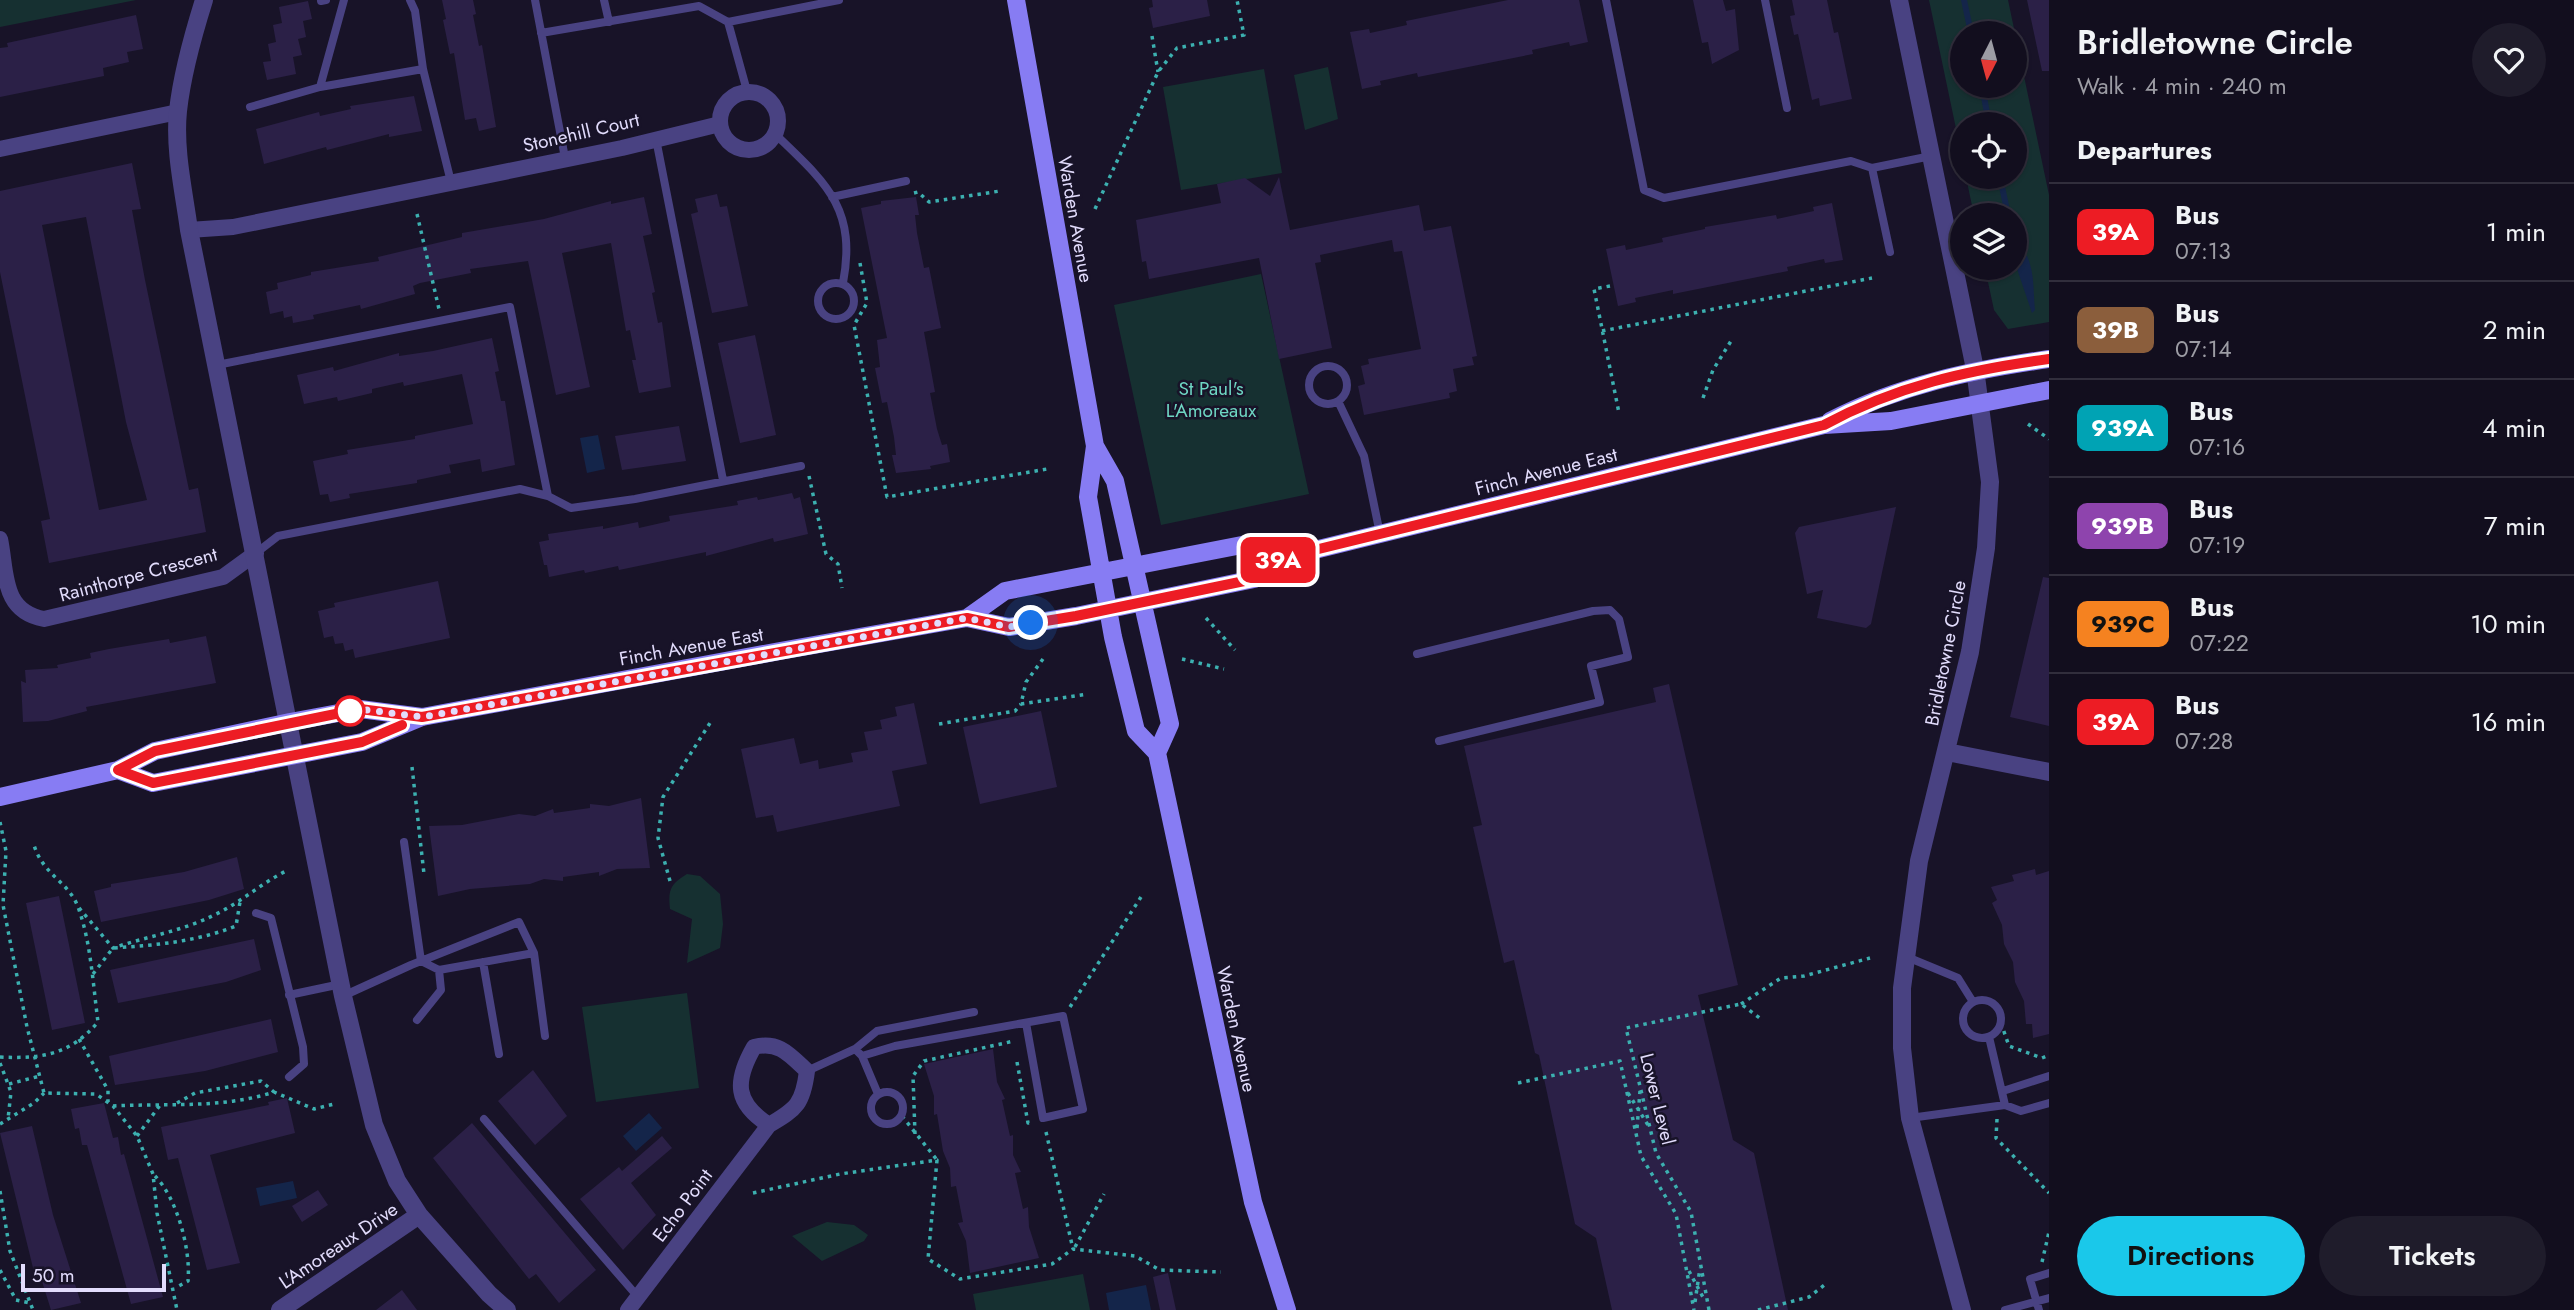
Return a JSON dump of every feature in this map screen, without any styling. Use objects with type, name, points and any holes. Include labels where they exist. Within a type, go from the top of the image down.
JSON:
[{"type":"main road","name":"Warden Avenue","points":[[1016,0],[1095,446],[1088,497],[1109,610],[1136,731],[1157,753],[1253,1202],[1287,1310]]},
{"type":"main road","name":"Finch Avenue East","points":[[1824,425],[1870,400],[1975,369],[2049,359]]},
{"type":"main road","name":"Finch Avenue East","points":[[118,770],[153,783],[297,757],[362,742],[422,717],[967,618],[1009,627],[1109,610],[1254,579],[1278,559],[1824,425],[1891,421],[2049,390]]},
{"type":"main road","name":"Warden Avenue","points":[[1095,446],[1115,481],[1170,724],[1157,753]]},
{"type":"main road","name":"Finch Avenue East","points":[[967,618],[1005,592],[1247,544],[1278,559]]},
{"type":"main road","name":"Finch Avenue East","points":[[0,797],[118,770],[155,751],[290,722],[360,709],[422,717]]},
{"type":"street","points":[[204,0],[193,35],[178,112],[180,171],[342,990],[374,1125],[397,1181],[419,1215],[489,1294],[507,1310]]},
{"type":"street","name":"Bridletowne Circle","points":[[1899,0],[1975,369],[1990,482],[1986,548],[1970,652],[1919,861],[1905,957],[1902,1048],[1910,1118],[1962,1310]]},
{"type":"street","points":[[747,91],[763,94],[775,105],[779,120],[776,135],[765,146],[736,148],[725,138],[720,124],[721,112],[726,101],[747,91]]},
{"type":"street","points":[[0,149],[178,112]]},
{"type":"street","name":"Stonehill Court","points":[[190,230],[233,228],[622,148],[655,137],[720,124]]},
{"type":"street","name":"Rainthorpe Crescent","points":[[0,538],[9,595],[25,613],[44,619],[223,577],[256,553]]},
{"type":"street","points":[[1947,752],[2049,772]]},
{"type":"street","points":[[769,1125],[750,1113],[741,1095],[742,1068],[754,1047],[766,1044],[780,1047],[807,1070]]},
{"type":"street","name":"Echo Point","points":[[633,1304],[769,1125],[790,1112],[804,1096],[807,1070]]},
{"type":"street","name":"L'Amoreaux Drive","points":[[280,1310],[419,1215]]},
{"type":"lane","points":[[320,87],[344,0]]},
{"type":"lane","points":[[410,0],[415,11],[424,69],[451,182]]},
{"type":"lane","points":[[535,0],[565,158]]},
{"type":"lane","points":[[604,0],[609,22]]},
{"type":"lane","points":[[541,33],[699,6],[728,22],[839,0]]},
{"type":"lane","points":[[1605,0],[1644,190],[1664,198],[1851,161],[1872,168],[1931,156]]},
{"type":"lane","points":[[1765,0],[1787,108]]},
{"type":"lane","points":[[728,22],[747,91]]},
{"type":"lane","points":[[250,107],[320,87],[424,69]]},
{"type":"lane","points":[[776,135],[824,181],[841,216],[848,252],[842,283]]},
{"type":"lane","points":[[655,137],[723,480]]},
{"type":"lane","points":[[1872,168],[1890,252]]},
{"type":"lane","points":[[832,197],[906,181]]},
{"type":"lane","points":[[830,283],[842,283],[852,292],[855,304],[848,314],[836,319],[824,315],[818,304],[820,291],[830,283]]},
{"type":"lane","points":[[217,365],[510,307],[548,496]]},
{"type":"lane","points":[[1333,366],[1343,373],[1347,385],[1338,401],[1327,404],[1312,394],[1311,377],[1320,368],[1333,366]]},
{"type":"lane","points":[[1338,401],[1364,456],[1380,534]]},
{"type":"lane","points":[[256,553],[278,537],[520,489],[548,496],[571,508],[635,499],[801,466]]},
{"type":"lane","points":[[1417,654],[1593,611],[1609,610],[1619,619],[1628,657],[1591,666],[1600,702],[1438,741]]},
{"type":"lane","points":[[404,842],[421,961]]},
{"type":"lane","points":[[256,913],[271,918],[303,1047],[304,1064],[289,1077]]},
{"type":"lane","points":[[289,995],[342,990],[519,922],[534,953],[545,1035]]},
{"type":"lane","points":[[421,961],[439,970],[534,953]]},
{"type":"lane","points":[[1905,957],[1958,978],[1973,1002]]},
{"type":"lane","points":[[484,962],[499,1054]]},
{"type":"lane","points":[[417,1020],[441,990],[439,970]]},
{"type":"lane","points":[[1985,1000],[1996,1006],[2001,1023],[1989,1037],[1971,1034],[1964,1024],[1965,1012],[1973,1002],[1985,1000]]},
{"type":"lane","points":[[807,1070],[855,1049],[877,1031],[974,1012]]},
{"type":"lane","points":[[862,1056],[895,1046],[1063,1016],[1083,1109],[1043,1118],[1026,1023]]},
{"type":"lane","points":[[1989,1037],[2005,1105]]},
{"type":"lane","points":[[855,1049],[862,1056],[878,1094]]},
{"type":"lane","points":[[2003,1091],[2049,1076]]},
{"type":"lane","points":[[888,1091],[898,1095],[904,1105],[902,1116],[888,1124],[874,1118],[872,1102],[878,1094],[888,1091]]},
{"type":"lane","points":[[1910,1118],[2005,1105],[2021,1111],[2049,1103]]},
{"type":"lane","points":[[484,1119],[633,1304]]},
{"type":"lane","points":[[2038,1306],[2030,1279],[2047,1274]]},
{"type":"lane","points":[[2005,1310],[2038,1306],[2049,1298]]},
{"type":"path","points":[[1095,209],[1158,72],[1177,48],[1244,35],[1237,0]]},
{"type":"path","points":[[1152,36],[1158,72]]},
{"type":"path","points":[[906,194],[918,192],[929,202],[1000,191]]},
{"type":"path","points":[[417,214],[442,321]]},
{"type":"path","points":[[858,253],[867,303],[854,325],[887,497],[1047,469]]},
{"type":"path","points":[[1602,331],[1872,278]]},
{"type":"path","points":[[1610,286],[1594,289],[1619,413]]},
{"type":"path","points":[[1703,398],[1713,370],[1731,341]]},
{"type":"path","points":[[2028,424],[2049,439]]},
{"type":"path","points":[[801,466],[811,480],[826,554],[838,564],[842,588]]},
{"type":"path","points":[[1206,618],[1235,650]]},
{"type":"path","points":[[939,724],[1015,711],[1021,704],[1027,682],[1043,659]]},
{"type":"path","points":[[1182,660],[1224,669]]},
{"type":"path","points":[[1021,704],[1088,694]]},
{"type":"path","points":[[670,881],[658,838],[663,797],[710,723]]},
{"type":"path","points":[[412,767],[425,867],[423,880]]},
{"type":"path","points":[[0,822],[6,851],[3,905],[44,1093]]},
{"type":"path","points":[[34,845],[39,862],[71,894],[113,948]]},
{"type":"path","points":[[92,976],[113,948],[208,919],[240,902],[264,882],[286,871]]},
{"type":"path","points":[[1063,1016],[1141,897]]},
{"type":"path","points":[[113,948],[165,944],[211,936],[236,926],[240,902]]},
{"type":"path","points":[[0,1057],[35,1059],[61,1050],[79,1039],[97,1022],[92,976],[78,906]]},
{"type":"path","points":[[1761,1019],[1741,1004],[1781,978],[1804,975],[1870,958]]},
{"type":"path","name":"Lower Level","points":[[1709,1308],[1691,1212],[1656,1153],[1626,1028],[1741,1004]]},
{"type":"path","points":[[2001,1023],[2009,1045],[2042,1058],[2049,1055]]},
{"type":"path","points":[[79,1039],[108,1090],[111,1104]]},
{"type":"path","points":[[915,1134],[913,1076],[924,1061],[1013,1041],[1028,1123],[1043,1118],[1073,1249]]},
{"type":"path","points":[[1518,1083],[1619,1061],[1641,1156],[1676,1214],[1694,1309]]},
{"type":"path","points":[[0,1063],[9,1084],[8,1119]]},
{"type":"path","points":[[9,1084],[40,1076]]},
{"type":"path","points":[[175,1104],[195,1093],[261,1081],[274,1091],[314,1109],[334,1104]]},
{"type":"path","points":[[1636,1134],[1640,1086]]},
{"type":"path","points":[[1626,1090],[1651,1130]]},
{"type":"path","points":[[111,1104],[175,1104],[253,1099],[274,1091]]},
{"type":"path","points":[[0,1124],[44,1093],[96,1094],[111,1104],[137,1136],[153,1174],[157,1213],[175,1288],[177,1310]]},
{"type":"path","points":[[137,1136],[162,1104]]},
{"type":"path","points":[[2005,1105],[1995,1123],[1996,1138],[2049,1193]]},
{"type":"path","points":[[902,1116],[937,1160],[928,1259],[960,1279],[1052,1264],[1073,1249],[1104,1194]]},
{"type":"path","points":[[753,1193],[840,1174],[937,1160]]},
{"type":"path","points":[[153,1174],[166,1187],[190,1265],[188,1281],[175,1288]]},
{"type":"path","points":[[0,1191],[10,1251],[33,1310]]},
{"type":"path","points":[[0,1227],[6,1222]]},
{"type":"path","points":[[2047,1274],[2042,1263],[2049,1232]]},
{"type":"path","points":[[1073,1249],[1135,1256],[1160,1270],[1221,1272]]},
{"type":"path","points":[[1694,1309],[1700,1262]]},
{"type":"path","points":[[1686,1266],[1709,1308]]},
{"type":"path","points":[[0,1270],[16,1300],[30,1303]]},
{"type":"path","points":[[1758,1310],[1809,1297],[1827,1283]]},
{"type":"green space","points":[[0,0],[136,0],[0,27]]},
{"type":"green space","points":[[1929,0],[2008,0],[2012,21],[1950,21],[1950,98],[2027,98],[2027,90],[2049,195],[2049,322],[2008,329],[1994,310],[1988,280],[2027,280],[2027,203],[1971,203],[1969,189],[2027,189],[2027,112],[1953,112]]},
{"type":"green space","points":[[1328,67],[1338,119],[1305,130],[1294,75]]},
{"type":"green space","points":[[1264,69],[1282,173],[1181,190],[1163,87]]},
{"type":"green space","name":"St Paul's L'Amoreaux","points":[[1261,274],[1309,494],[1161,525],[1114,305]]},
{"type":"green space","points":[[687,874],[700,876],[720,894],[723,924],[720,948],[687,963],[692,919],[670,909],[669,897],[674,884]]},
{"type":"green space","points":[[687,993],[699,1088],[596,1102],[582,1007]]},
{"type":"green space","points":[[827,1222],[854,1225],[868,1235],[864,1241],[822,1261],[792,1236]]},
{"type":"green space","points":[[1083,1274],[1090,1310],[976,1310],[973,1294]]},
{"type":"water","points":[[2027,256],[2033,276],[2035,310],[2032,313],[2021,280],[2027,280]]},
{"type":"water","points":[[598,435],[605,469],[587,473],[580,438]]},
{"type":"water","points":[[649,1113],[662,1128],[636,1151],[623,1136]]},
{"type":"water","points":[[293,1181],[297,1198],[260,1206],[256,1188]]},
{"type":"water","points":[[1146,1285],[1151,1310],[1109,1310],[1106,1293]]},
{"type":"building","points":[[442,0],[473,0],[476,14],[473,15],[479,46],[482,45],[496,127],[479,131],[476,118],[465,120],[454,53],[450,54],[443,20],[446,19]]},
{"type":"building","points":[[1152,0],[1207,0],[1210,16],[1153,28],[1149,8],[1153,7]]},
{"type":"building","points":[[1508,0],[1579,0],[1588,42],[1570,46],[1569,42],[1532,50],[1533,54],[1418,77],[1417,73],[1380,81],[1381,85],[1362,89],[1350,32],[1369,29],[1370,33],[1407,25],[1406,21]]},
{"type":"building","points":[[1693,0],[1723,0],[1726,11],[1735,9],[1739,50],[1712,64],[1708,42],[1702,43]]},
{"type":"building","points":[[1792,0],[1827,0],[1834,33],[1838,32],[1852,99],[1820,106],[1819,98],[1812,100],[1798,34],[1794,35],[1790,16],[1795,15]]},
{"type":"building","points":[[2027,0],[2049,0],[2049,71],[2042,71]]},
{"type":"building","points":[[308,1],[312,19],[303,21],[306,37],[298,39],[302,55],[293,57],[296,74],[267,80],[263,62],[271,61],[268,44],[276,42],[273,25],[282,23],[279,7]]},
{"type":"building","points":[[136,15],[143,49],[127,52],[129,62],[103,68],[104,76],[0,97],[0,48],[8,47],[7,43]]},
{"type":"building","points":[[414,96],[422,131],[389,137],[389,134],[327,150],[326,147],[264,164],[256,129],[319,112],[320,116],[351,109],[350,106]]},
{"type":"building","points":[[132,163],[141,209],[132,210],[145,280],[189,490],[198,488],[206,532],[49,563],[41,521],[50,519],[0,272],[0,191]],"holes":[[[86,217],[126,422],[147,500],[99,510],[42,225]]]},
{"type":"building","points":[[1279,177],[1290,230],[1419,205],[1424,231],[1451,226],[1477,356],[1472,357],[1474,365],[1453,369],[1457,391],[1449,393],[1450,398],[1364,415],[1358,386],[1365,384],[1361,366],[1369,364],[1368,359],[1421,349],[1402,251],[1394,252],[1392,240],[1320,255],[1321,262],[1315,263],[1332,348],[1279,359],[1259,258],[1149,279],[1146,261],[1142,262],[1136,220],[1221,203],[1217,184],[1245,178],[1270,196]]},
{"type":"building","points":[[717,194],[720,207],[727,206],[748,306],[712,313],[691,214],[698,212],[695,199]]},
{"type":"building","points":[[644,197],[652,234],[643,236],[655,292],[652,293],[658,323],[662,322],[671,387],[639,393],[632,360],[636,360],[630,330],[626,331],[611,243],[562,253],[590,387],[556,395],[528,261],[470,269],[471,273],[413,286],[415,294],[361,309],[360,305],[313,315],[314,319],[293,323],[292,316],[284,318],[283,311],[270,314],[266,292],[278,289],[277,283],[311,275],[311,272],[379,261],[378,257],[462,237],[462,233],[544,219],[611,201],[611,204]]},
{"type":"building","points":[[916,197],[919,215],[915,215],[917,233],[924,268],[929,267],[941,328],[924,332],[935,392],[930,393],[937,429],[942,445],[947,444],[950,462],[930,466],[931,469],[896,473],[892,455],[896,455],[894,437],[887,402],[882,403],[875,368],[880,367],[877,340],[887,338],[861,208],[881,204],[881,201]]},
{"type":"building","points":[[1832,203],[1843,260],[1825,263],[1824,259],[1787,267],[1788,271],[1673,294],[1673,290],[1635,298],[1636,302],[1618,306],[1606,249],[1625,245],[1626,250],[1663,242],[1662,238],[1705,227],[1776,215],[1777,219],[1814,211],[1813,207]]},
{"type":"building","points":[[755,335],[776,435],[740,443],[718,343]]},
{"type":"building","points":[[492,338],[499,371],[495,372],[501,401],[505,401],[515,465],[482,472],[480,459],[449,465],[451,473],[417,480],[417,483],[349,494],[350,498],[330,502],[328,494],[320,495],[313,461],[348,454],[347,450],[415,439],[415,436],[473,424],[462,374],[404,386],[403,382],[338,401],[337,397],[304,404],[297,375],[333,367],[334,371],[399,353],[399,356],[433,351]]},
{"type":"building","points":[[679,426],[686,461],[622,470],[615,436]]},
{"type":"building","points":[[792,493],[794,499],[800,497],[808,534],[774,542],[773,538],[706,556],[706,552],[619,570],[618,566],[549,577],[547,565],[544,565],[539,542],[549,540],[548,534],[603,526],[603,529],[638,522],[639,528],[670,521],[669,516],[738,505],[737,501],[757,497],[758,500]]},
{"type":"building","points":[[1896,507],[1871,624],[1866,628],[1817,618],[1823,590],[1807,594],[1795,533],[1799,527]]},
{"type":"building","points":[[2043,577],[2049,578],[2049,726],[2010,717]]},
{"type":"building","points":[[438,581],[450,638],[355,658],[353,649],[345,651],[343,643],[335,644],[333,636],[324,638],[318,611],[335,607],[334,603]]},
{"type":"building","points":[[206,636],[216,683],[86,707],[87,711],[48,721],[23,722],[21,681],[26,683],[25,670],[58,668],[57,665],[91,658],[90,653],[109,649],[169,639],[170,643]]},
{"type":"building","points":[[1669,684],[1738,985],[1698,995],[1733,1140],[1754,1153],[1788,1310],[1612,1310],[1596,1238],[1575,1224],[1539,1055],[1535,1053],[1514,960],[1504,963],[1473,827],[1482,825],[1464,746],[1656,702],[1653,688]]},
{"type":"building","points":[[914,703],[927,764],[892,771],[900,806],[777,832],[773,815],[756,818],[741,749],[794,738],[800,764],[818,760],[819,769],[853,762],[851,753],[868,750],[864,732],[882,729],[880,720],[897,716],[895,707]]},
{"type":"building","points":[[1041,711],[1057,787],[980,804],[963,727]]},
{"type":"building","points":[[641,798],[650,868],[617,869],[599,876],[599,872],[563,877],[563,881],[544,879],[530,884],[470,889],[438,896],[429,826],[462,825],[519,814],[535,816],[553,809],[554,813],[590,808],[590,804],[609,806]]},
{"type":"building","points":[[237,857],[244,889],[209,900],[101,922],[94,891],[111,887],[111,884],[184,872]]},
{"type":"building","points":[[2035,869],[2036,875],[2049,871],[2049,1034],[2033,1038],[2032,1024],[2026,1024],[2024,1001],[2015,982],[2013,962],[2004,944],[2002,925],[1992,903],[1997,900],[1991,887],[2014,881],[2012,875]]},
{"type":"building","points":[[59,896],[85,1023],[52,1030],[26,903]]},
{"type":"building","points":[[254,939],[261,970],[226,982],[118,1003],[110,970]]},
{"type":"building","points":[[271,1019],[278,1052],[205,1071],[115,1085],[109,1056]]},
{"type":"building","points":[[993,1049],[997,1082],[1005,1099],[1002,1100],[1010,1136],[1013,1135],[1013,1155],[1021,1172],[1015,1173],[1023,1209],[1028,1207],[1029,1227],[1039,1258],[970,1273],[966,1241],[958,1223],[963,1222],[956,1186],[951,1187],[950,1168],[943,1151],[937,1114],[934,1115],[934,1096],[924,1064]]},
{"type":"building","points":[[533,1070],[567,1116],[535,1145],[498,1101]]},
{"type":"building","points":[[287,1098],[295,1133],[210,1155],[240,1263],[207,1270],[178,1158],[168,1160],[161,1127],[269,1105],[268,1102]]},
{"type":"building","points":[[104,1103],[113,1138],[118,1137],[121,1155],[124,1154],[163,1297],[131,1304],[87,1145],[82,1145],[71,1109]]},
{"type":"building","points":[[472,1123],[596,1270],[559,1303],[536,1274],[529,1279],[433,1158]]},
{"type":"building","points":[[32,1126],[53,1215],[81,1303],[51,1310],[40,1275],[35,1276],[0,1133]]},
{"type":"building","points":[[662,1136],[672,1148],[631,1183],[656,1215],[623,1250],[580,1199],[619,1167],[622,1171]]},
{"type":"building","points":[[318,1190],[328,1205],[302,1222],[292,1206]]},
{"type":"building","points":[[1168,1273],[1176,1310],[1160,1310],[1153,1277]]},
{"type":"building","points":[[402,1290],[417,1310],[376,1310]]},
{"type":"waterway","points":[[1964,0],[1968,21]]},
{"type":"waterway","points":[[1984,98],[1987,112]]},
{"type":"waterway","points":[[2003,189],[2005,203]]},
{"type":"bus line","name":"39A","points":[[402,725],[362,742],[297,757],[153,783],[118,770],[155,751],[360,709],[422,717],[967,618],[1009,627],[1170,597],[1254,579],[1278,559],[1824,425],[1870,400],[1975,369],[2049,359]]},
{"type":"route","points":[[350,711],[346,711],[360,709],[422,717],[967,618],[1009,627],[1031,623]]}]
